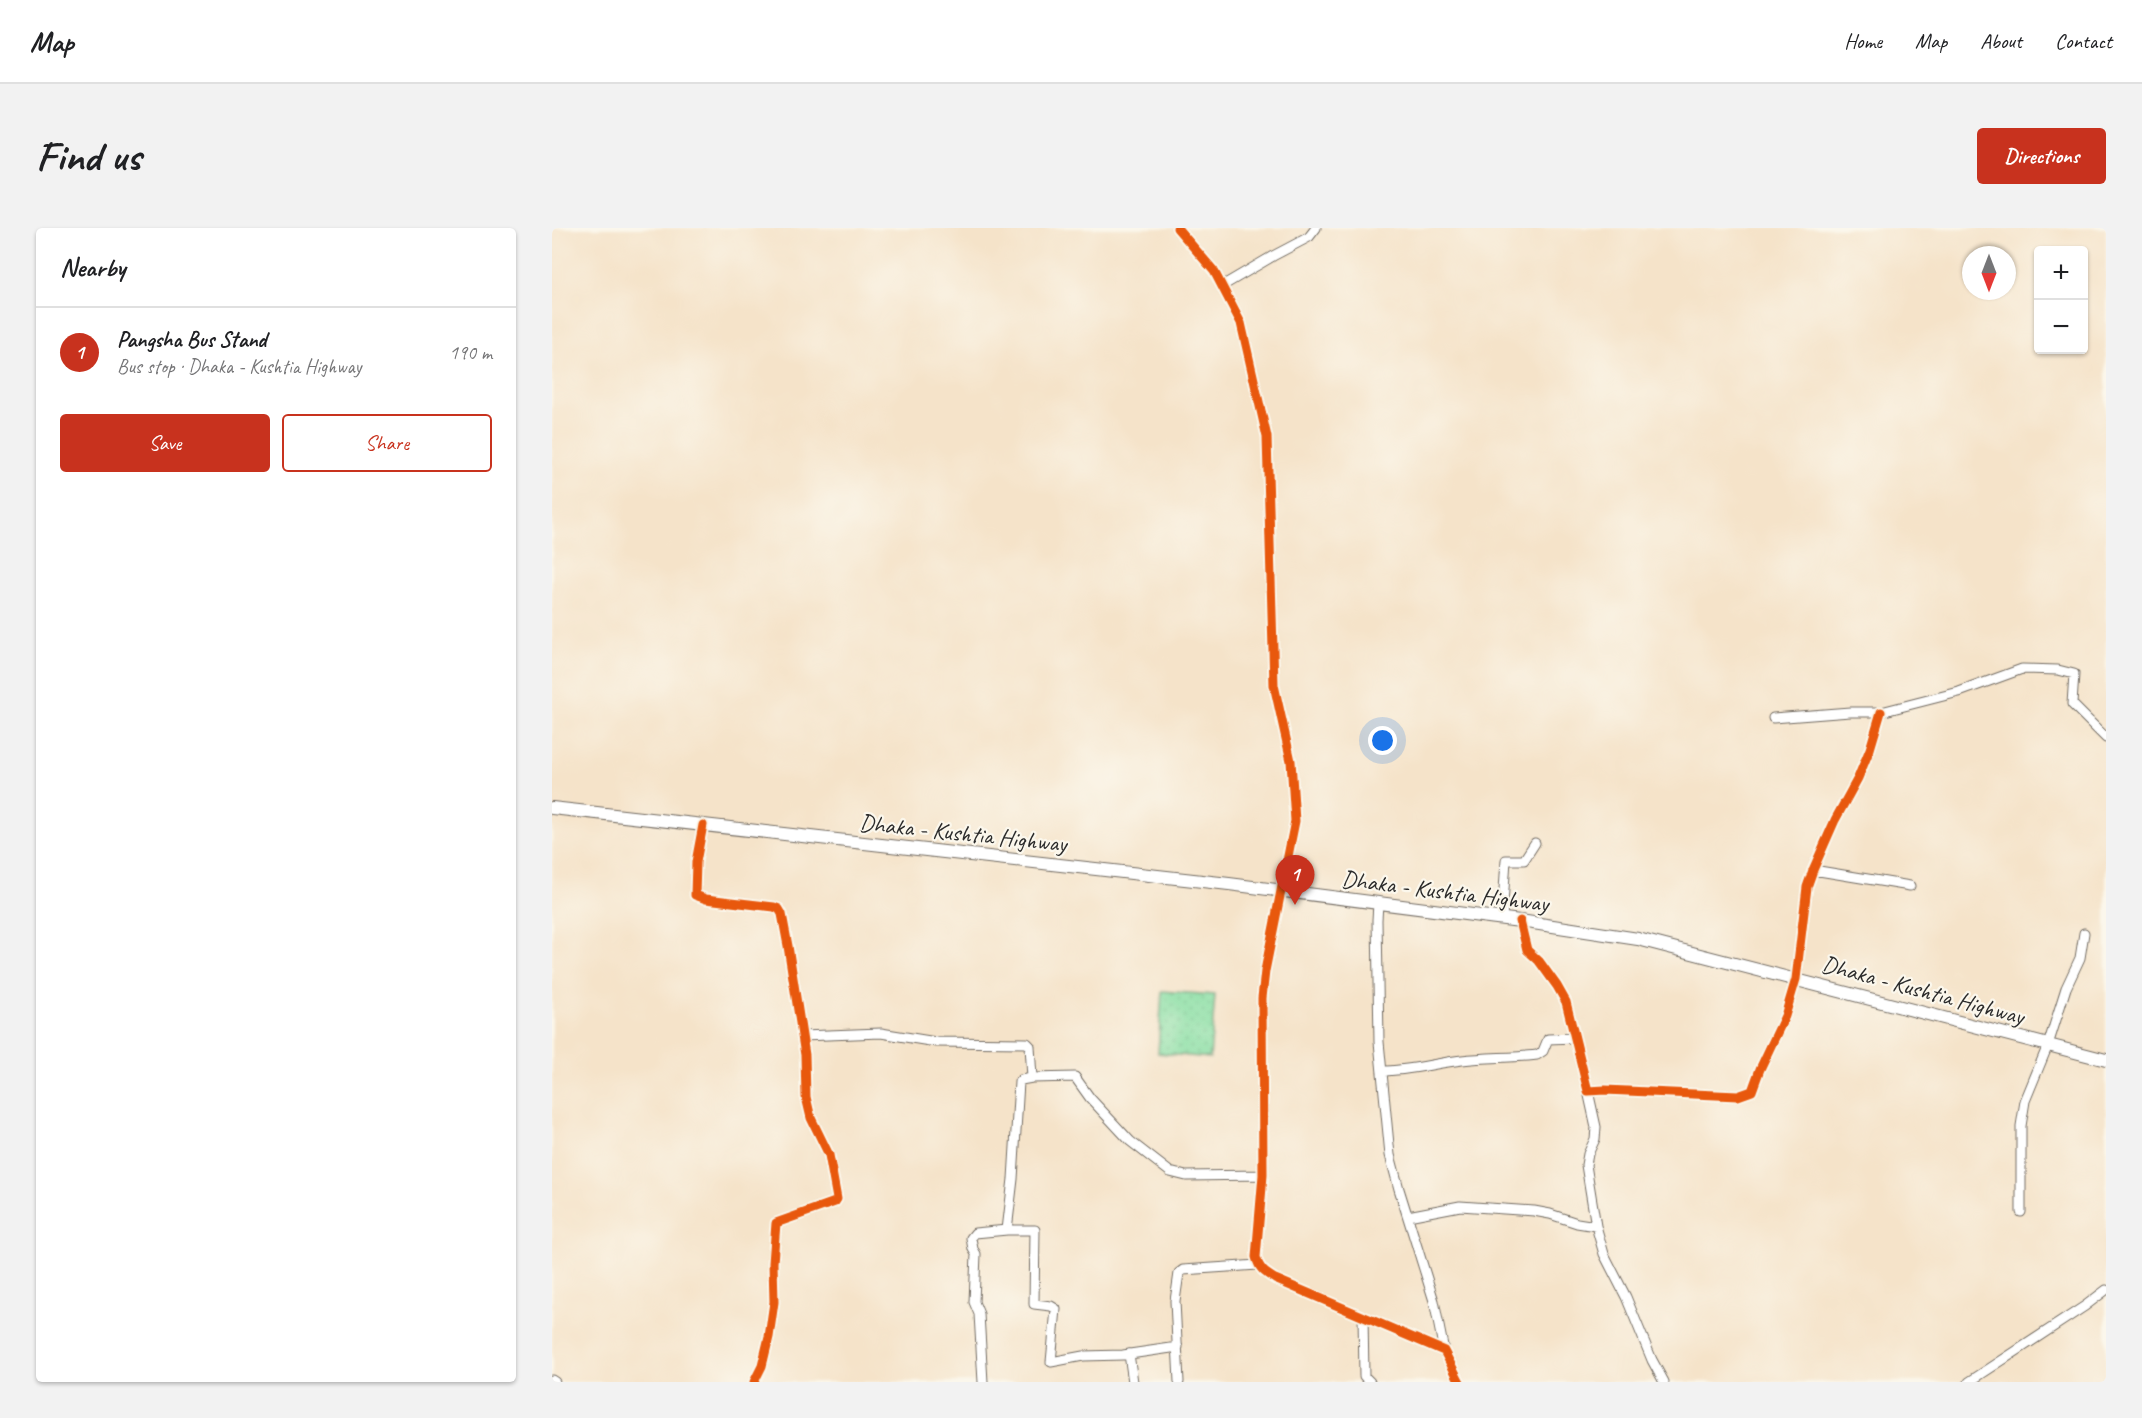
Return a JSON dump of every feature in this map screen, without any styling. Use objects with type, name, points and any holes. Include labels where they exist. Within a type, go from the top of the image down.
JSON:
[{"type":"main road","name":"Dhaka - Kushtia Highway","points":[[552,808],[1217,882],[1520,921],[1638,939],[2106,1060]]},
{"type":"street","points":[[1177,228],[1214,271],[1241,323],[1267,437],[1274,685],[1291,761],[1296,821],[1265,971],[1262,998],[1263,1175],[1256,1257],[1262,1271],[1275,1279],[1444,1351]]},
{"type":"street","points":[[1222,286],[1309,237],[1316,228]]},
{"type":"street","points":[[1773,718],[1881,712],[1959,692],[2022,669],[2058,670],[2074,674],[2072,704],[2106,738]]},
{"type":"street","points":[[1588,1091],[1738,1096],[1752,1092],[1760,1069],[1785,1016],[1796,979],[1807,887],[1835,820],[1858,778],[1881,712]]},
{"type":"street","points":[[703,825],[696,862],[695,895],[706,899],[738,901],[779,909],[782,914],[805,1055],[807,1097],[811,1118],[829,1155],[837,1201],[776,1223],[773,1263],[774,1302],[767,1346],[762,1366],[754,1382]]},
{"type":"street","points":[[1502,919],[1506,860],[1524,860],[1535,843]]},
{"type":"street","points":[[1813,870],[1910,886]]},
{"type":"street","points":[[1378,903],[1378,1023],[1390,1155],[1434,1300],[1444,1351],[1460,1382]]},
{"type":"street","points":[[1520,921],[1527,950],[1539,961],[1566,1002],[1596,1127],[1595,1138],[1586,1165],[1596,1226],[1604,1254],[1664,1382]]},
{"type":"street","points":[[2021,1212],[2021,1126],[2025,1101],[2048,1045],[2066,988],[2080,958],[2084,933]]},
{"type":"street","points":[[802,1036],[881,1033],[936,1042],[1027,1043],[1030,1046],[1032,1078]]},
{"type":"street","points":[[1382,1071],[1399,1071],[1422,1065],[1464,1060],[1537,1055],[1543,1051],[1548,1039],[1575,1038]]},
{"type":"street","points":[[1007,1230],[1013,1179],[1019,1082],[1021,1080],[1075,1077],[1090,1098],[1130,1141],[1170,1172],[1186,1176],[1263,1175]]},
{"type":"street","points":[[1408,1215],[1460,1206],[1534,1211],[1577,1224],[1596,1226]]},
{"type":"street","points":[[983,1382],[980,1323],[974,1302],[976,1254],[971,1238],[975,1233],[1035,1230],[1034,1304],[1051,1306],[1056,1309],[1052,1362],[1097,1354],[1129,1354],[1178,1347]]},
{"type":"street","points":[[1179,1382],[1176,1301],[1179,1273],[1183,1270],[1258,1265]]},
{"type":"street","points":[[1970,1382],[2106,1290]]},
{"type":"street","points":[[1363,1316],[1364,1376],[1370,1382]]},
{"type":"street","points":[[1129,1354],[1133,1382]]},
{"type":"green space","points":[[1162,991],[1215,995],[1210,1058],[1158,1053]]},
{"type":"cycle path","points":[[1177,228],[1214,271],[1241,323],[1267,437],[1274,685],[1291,761],[1295,821],[1265,971],[1262,998],[1263,1175],[1256,1257],[1263,1270],[1275,1279],[1444,1351],[1460,1382]]},
{"type":"cycle path","points":[[1520,921],[1527,950],[1539,961],[1566,1002],[1588,1091],[1738,1096],[1752,1091],[1785,1016],[1796,979],[1807,887],[1835,820],[1858,778],[1881,712]]},
{"type":"cycle path","points":[[703,825],[696,862],[695,895],[706,899],[774,907],[782,914],[805,1055],[806,1097],[811,1118],[829,1155],[837,1199],[835,1202],[776,1223],[773,1263],[774,1302],[762,1366],[754,1382]]},
{"type":"place","name":"Pangsha Bus Stand","points":[[1295,905]]}]
